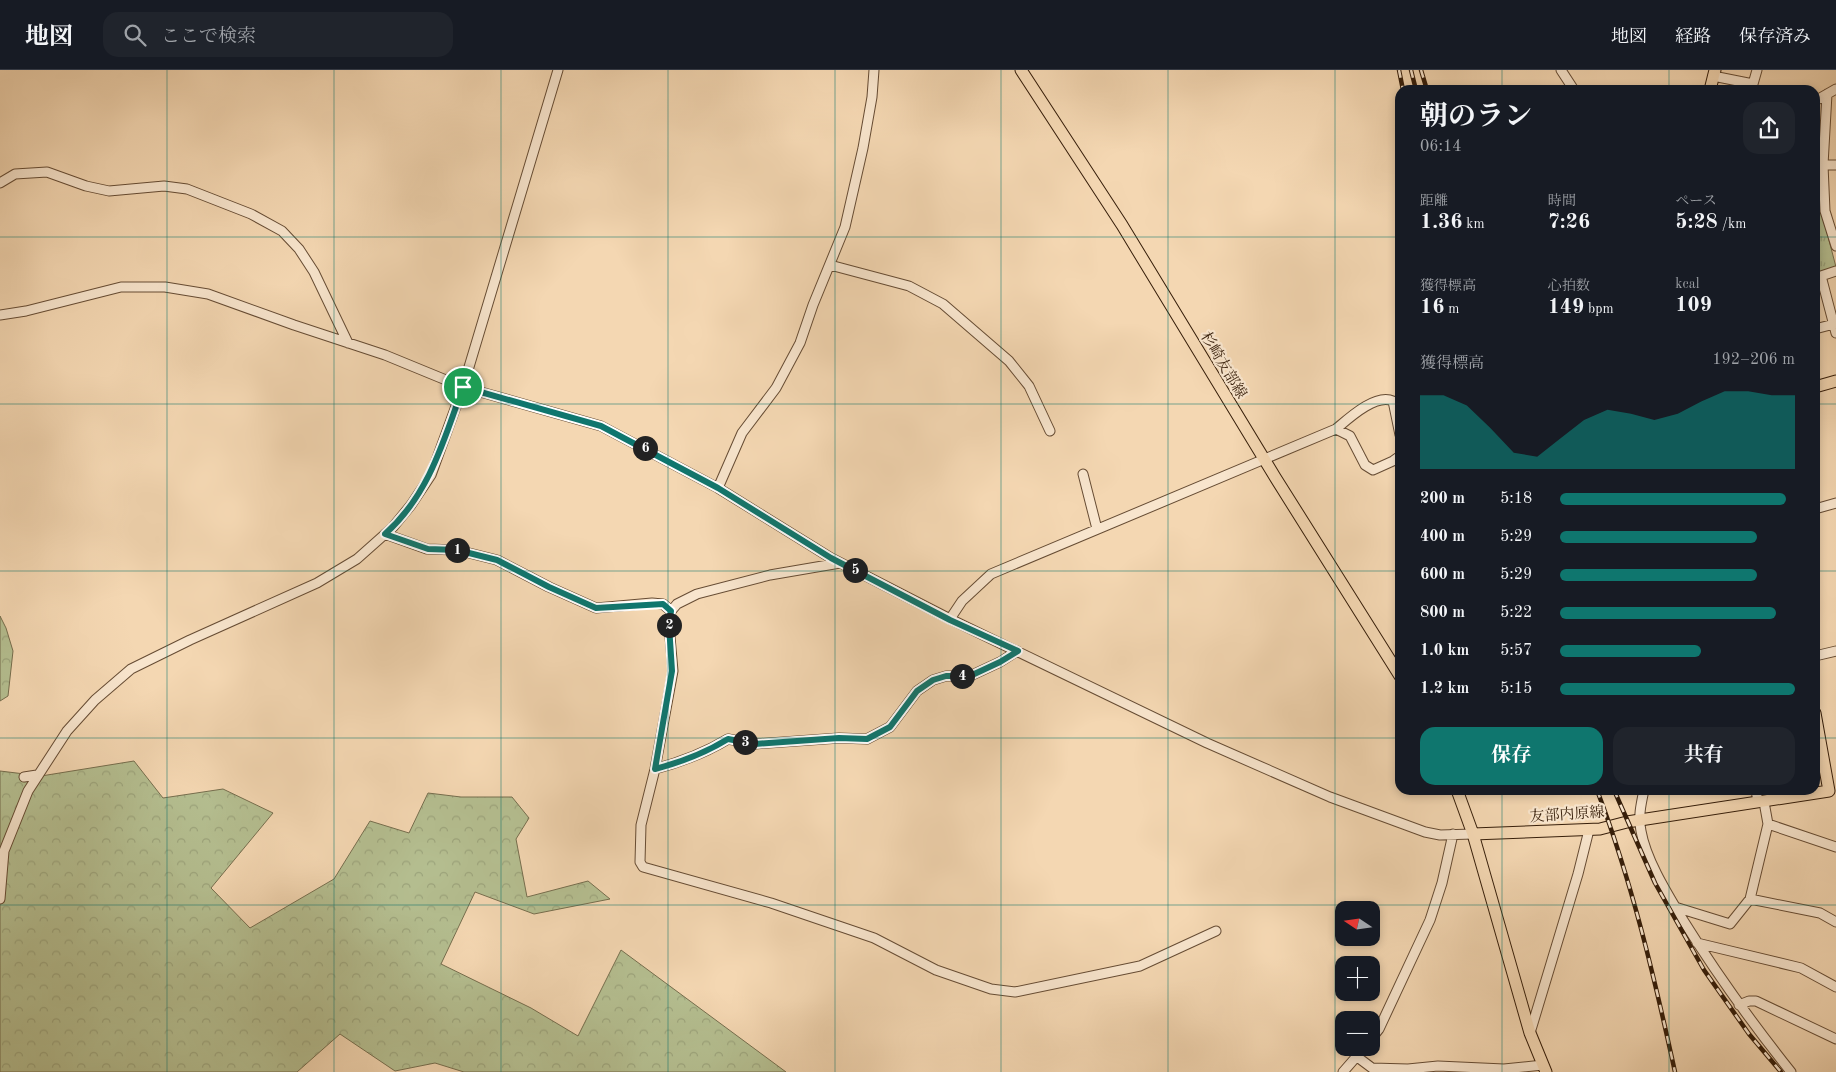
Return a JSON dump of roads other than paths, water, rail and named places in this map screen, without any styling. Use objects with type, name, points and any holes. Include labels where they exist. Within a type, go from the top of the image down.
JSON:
[{"type":"main road","name":"杉崎友部線","points":[[1021,70],[1122,225],[1264,459],[1395,668]]},
{"type":"main road","points":[[1820,386],[1836,382]]},
{"type":"main road","name":"友部内原線","points":[[1820,735],[1833,791],[1820,793]]},
{"type":"main road","points":[[1458,795],[1473,834],[1530,1033],[1544,1068]]},
{"type":"main road","name":"友部内原線","points":[[1473,834],[1600,829],[1639,820],[1807,795]]},
{"type":"street","points":[[0,899],[4,851],[17,816],[37,775],[67,731],[96,700],[131,669],[190,640],[317,583],[357,559],[385,534],[412,505],[430,475],[463,387],[558,70]]},
{"type":"street","points":[[718,488],[742,434],[776,388],[800,343],[813,305],[845,227],[863,148],[874,70]]},
{"type":"street","points":[[1561,70],[1571,85]]},
{"type":"street","points":[[1714,73],[1754,84],[1757,70]]},
{"type":"street","points":[[1820,98],[1836,89]]},
{"type":"street","points":[[1820,156],[1827,94]]},
{"type":"street","points":[[1820,165],[1836,165]]},
{"type":"street","points":[[0,183],[15,174],[47,172],[86,186],[109,191],[164,186],[187,189],[252,214],[282,231],[299,249],[318,279],[348,343]]},
{"type":"street","points":[[1820,172],[1826,211],[1835,240]]},
{"type":"street","points":[[830,265],[909,286],[943,304],[1009,362],[1029,386],[1050,431]]},
{"type":"street","points":[[1820,276],[1836,272]]},
{"type":"street","points":[[1820,283],[1835,328],[1820,329]]},
{"type":"street","points":[[0,315],[26,311],[121,287],[165,287],[208,294],[385,355],[463,387],[601,426],[718,488],[841,563],[950,620],[1207,743],[1330,797],[1425,832],[1473,834]]},
{"type":"street","points":[[950,620],[962,601],[991,574],[1336,429],[1349,417],[1378,400],[1389,399],[1393,402],[1395,411]]},
{"type":"street","points":[[1349,417],[1350,436],[1365,464],[1372,470],[1395,460]]},
{"type":"street","points":[[1336,429],[1350,436]]},
{"type":"street","points":[[1083,474],[1097,529]]},
{"type":"street","points":[[1820,508],[1836,503]]},
{"type":"street","points":[[385,534],[428,549],[457,550],[497,560],[549,587],[596,608],[652,603],[663,604],[671,611]]},
{"type":"street","points":[[841,563],[770,576],[696,594],[677,604],[671,611],[669,625],[672,671],[655,769],[641,825],[640,862],[643,867],[771,903],[874,938],[936,970],[990,989],[1015,992],[1140,966],[1216,931]]},
{"type":"street","points":[[655,769],[683,762],[710,750],[728,739],[755,744],[839,738],[867,739],[890,727],[917,691],[933,680],[946,676],[970,676],[1018,651]]},
{"type":"street","points":[[1820,655],[1836,651]]},
{"type":"street","points":[[24,776],[37,775]]},
{"type":"street","points":[[1643,795],[1639,820],[1641,834],[1656,872],[1698,943],[1739,1005],[1791,1072]]},
{"type":"street","points":[[1676,907],[1730,924],[1750,899],[1768,824],[1758,795]]},
{"type":"street","points":[[1768,824],[1836,847]]},
{"type":"street","points":[[1530,1033],[1578,874],[1589,830]]},
{"type":"street","points":[[1380,1027],[1430,920],[1442,883],[1453,834]]},
{"type":"street","points":[[1750,899],[1820,913],[1836,922]]},
{"type":"street","points":[[1698,943],[1801,968],[1836,987]]},
{"type":"street","points":[[1739,1005],[1749,1001],[1756,1001],[1836,1039]]},
{"type":"street","points":[[1343,1072],[1356,1056],[1372,1068],[1408,1069],[1438,1066],[1504,1069],[1544,1068]]},
{"type":"railway","points":[[1399,70],[1402,85]]},
{"type":"railway","points":[[1411,70],[1415,85]]},
{"type":"railway","points":[[1421,70],[1426,85]]},
{"type":"railway","points":[[1599,795],[1632,894],[1675,1072]]},
{"type":"railway","points":[[1616,795],[1655,883],[1704,970],[1749,1034],[1781,1072]]}]
